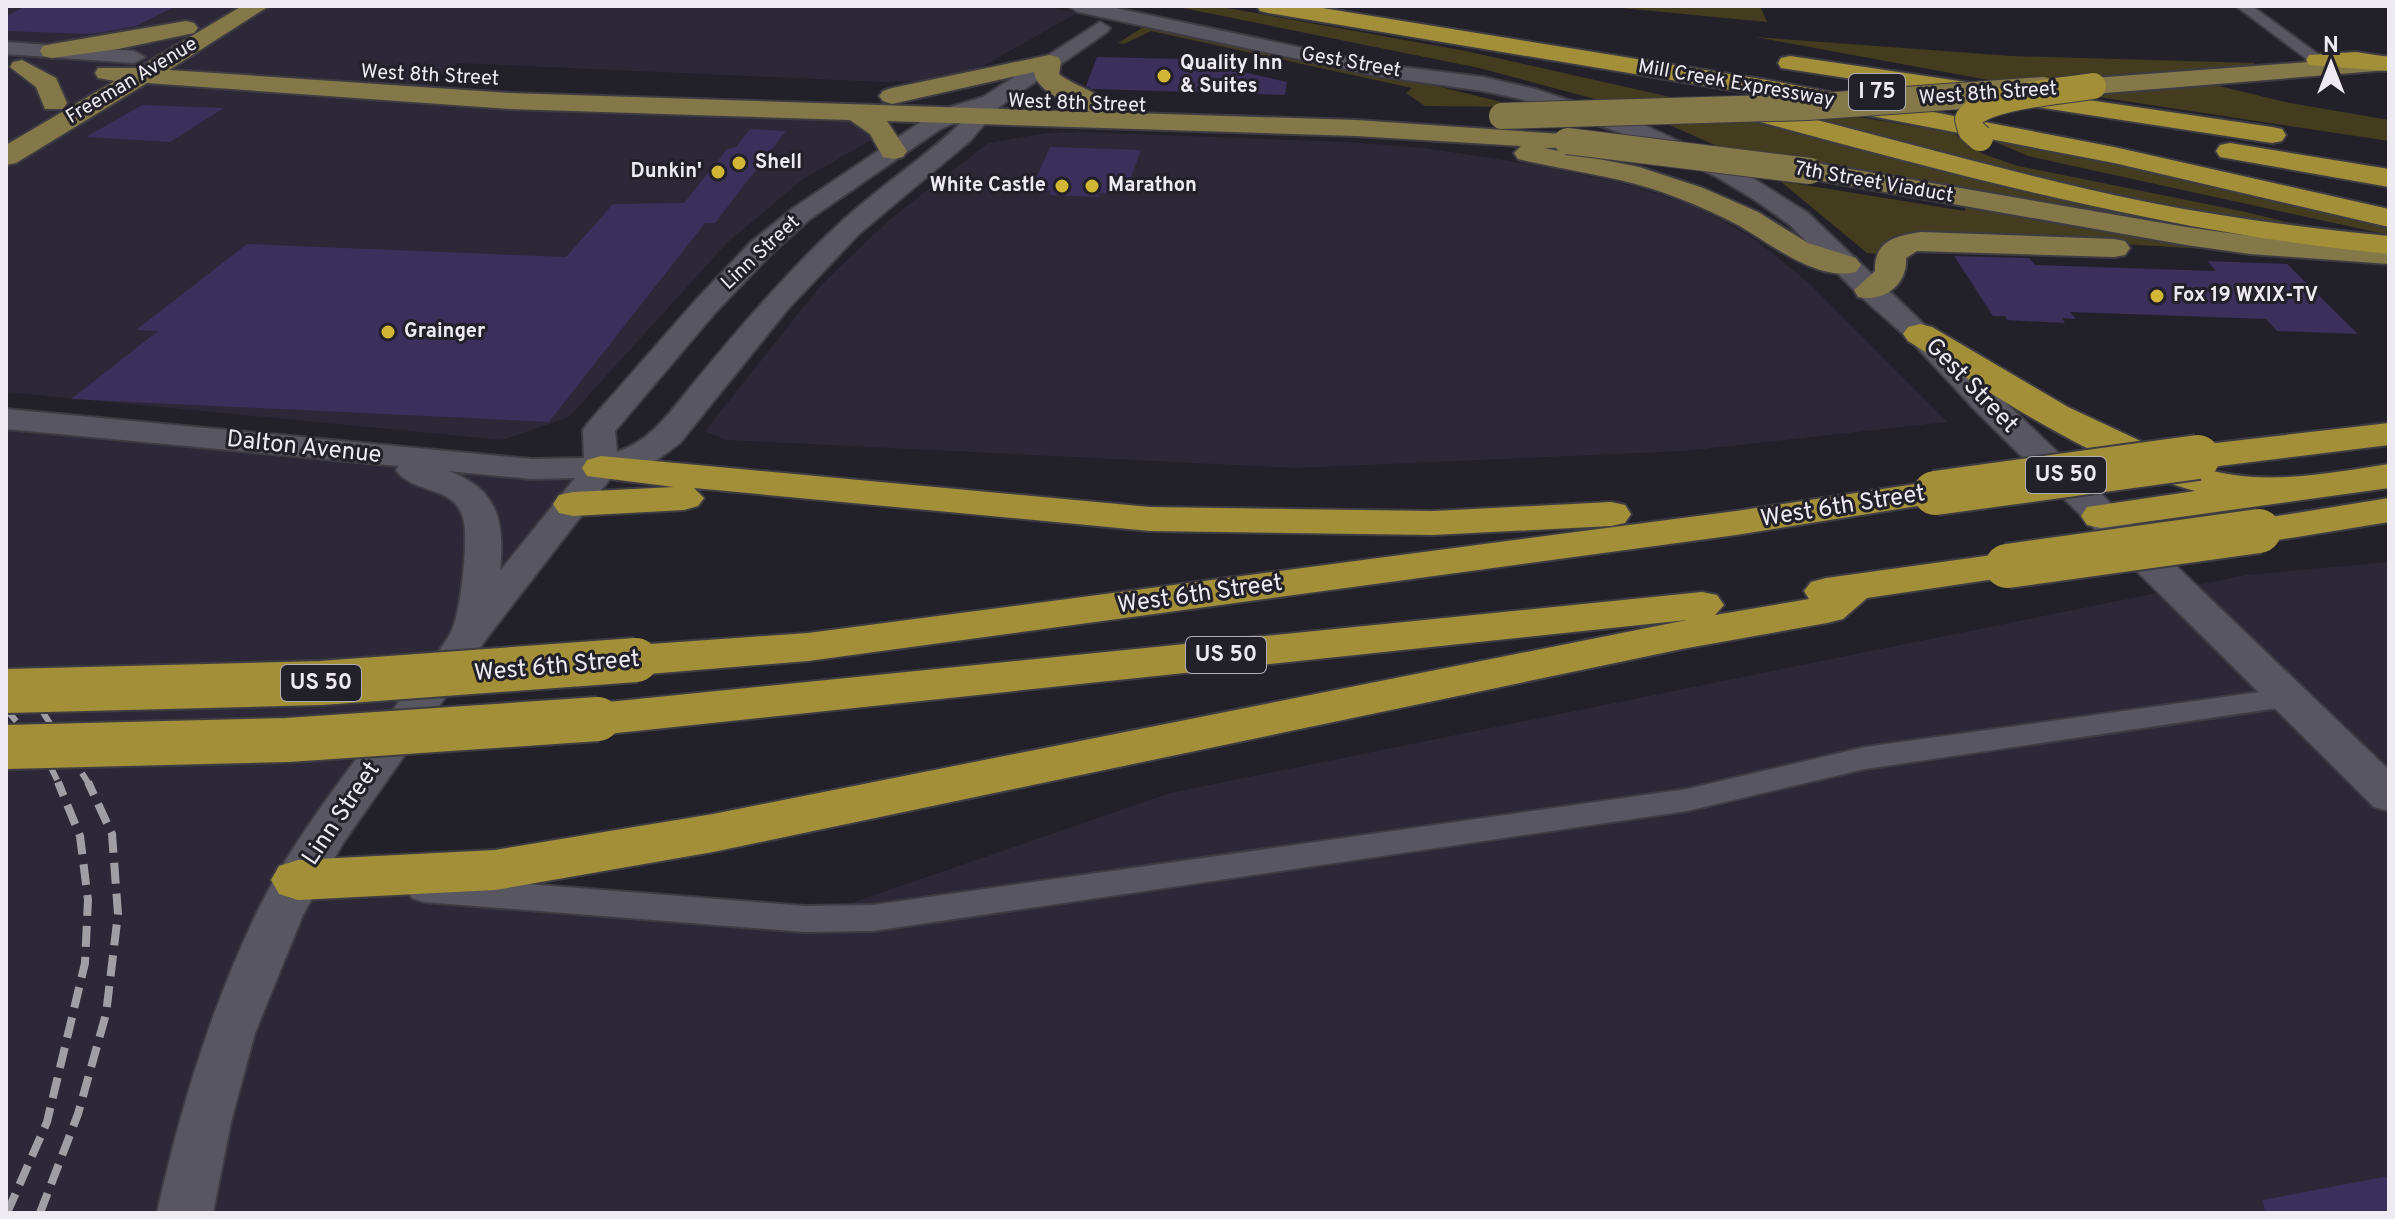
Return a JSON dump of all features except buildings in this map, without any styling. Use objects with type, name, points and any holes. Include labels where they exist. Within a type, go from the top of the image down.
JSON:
[{"type":"highway","name":"Mill Creek Expressway","points":[[1268,6],[1767,88],[2114,155],[2389,218]]},
{"type":"highway","name":"Mill Creek Expressway","points":[[1366,6],[2389,178]]},
{"type":"highway","points":[[1338,19],[1369,28],[1521,54],[2028,186],[2147,213],[2385,249]]},
{"type":"highway","points":[[2318,60],[2356,59],[2388,64]]},
{"type":"highway","points":[[1767,60],[2389,153]]},
{"type":"highway","points":[[2093,86],[2004,101],[1974,110],[1968,119],[1971,130],[2015,156],[2385,249]]},
{"type":"highway","points":[[1767,88],[2003,123],[2389,195]]},
{"type":"highway","points":[[1920,334],[2045,412],[2182,475],[2220,485],[2258,490],[2301,488]]},
{"type":"highway","name":"West 6th Street","points":[[6,691],[356,682],[511,673],[808,647],[1736,523],[2198,457],[2389,434]]},
{"type":"highway","points":[[601,468],[1150,519],[1433,523],[1654,512],[1736,523]]},
{"type":"highway","points":[[2101,516],[2389,476]]},
{"type":"highway","points":[[573,504],[644,499],[745,499],[817,489]]},
{"type":"highway","name":"US 50","points":[[6,747],[287,740],[598,719],[1853,588],[2389,512]]},
{"type":"highway","points":[[298,880],[495,870],[713,833],[1682,635],[1827,609],[1853,588]]},
{"type":"main road","name":"Freeman Avenue","points":[[138,66],[166,59],[226,6]]},
{"type":"main road","name":"Freeman Avenue","points":[[6,157],[138,66],[196,32],[258,6]]},
{"type":"main road","name":"Gest Street","points":[[1078,6],[1378,70],[1483,84]]},
{"type":"main road","name":"Gest Street","points":[[1155,6],[1392,54],[1483,84],[1587,112],[1691,155],[1739,180],[1799,219],[2389,796]]},
{"type":"main road","points":[[1123,7],[1483,84]]},
{"type":"main road","points":[[986,110],[1100,28]]},
{"type":"main road","points":[[52,51],[196,32],[229,57]]},
{"type":"main road","name":"West 8th Street","points":[[11,60],[52,51],[201,80],[510,101],[856,112],[949,129],[986,110],[1096,105],[1502,116],[1778,109],[2388,64]]},
{"type":"main road","name":"West 8th Street","points":[[166,59],[229,57],[494,80],[890,96],[1066,120],[1356,128]]},
{"type":"main road","points":[[11,60],[107,85],[201,80]]},
{"type":"main road","points":[[11,60],[47,83],[54,103]]},
{"type":"main road","points":[[890,96],[950,85],[993,71],[1049,62]]},
{"type":"main road","points":[[1049,62],[1046,76],[1051,83],[1096,105]]},
{"type":"main road","name":"Freeman Avenue","points":[[6,131],[54,103],[107,85]]},
{"type":"main road","points":[[856,112],[881,129],[893,151]]},
{"type":"main road","points":[[949,129],[1066,120]]},
{"type":"main road","points":[[1356,128],[1492,147],[1629,173],[1726,206],[1797,250],[1845,265]]},
{"type":"main road","name":"7th Street Viaduct","points":[[1356,128],[1567,141],[1810,171],[2250,245],[2385,249]]},
{"type":"main road","name":"Linn Street","points":[[601,468],[599,430],[705,307],[776,234],[893,151],[949,129]]},
{"type":"main road","name":"Linn Street","points":[[185,1213],[204,1122],[230,1033],[262,952],[326,833],[472,630],[601,468],[645,453],[668,436],[782,297],[949,129]]},
{"type":"main road","points":[[1870,290],[1891,274],[1890,255],[1908,243],[1921,241],[2287,256],[2385,249]]},
{"type":"main road","name":"Dalton Avenue","points":[[6,419],[532,469],[601,468]]},
{"type":"main road","points":[[381,456],[449,483],[475,503],[484,525],[484,539],[472,630]]},
{"type":"street","points":[[2243,6],[2318,60]]},
{"type":"street","points":[[298,880],[805,919],[873,918],[1687,800],[1865,758],[2288,698]]},
{"type":"shaded area","points":[[6,6],[1044,6],[1077,13],[978,69],[934,81],[882,82],[458,63],[406,103],[521,111],[851,121],[873,139],[803,179],[727,243],[569,417],[503,440],[6,392]]},
{"type":"shaded area","points":[[1173,6],[1216,6],[1466,51],[1697,103],[1621,106],[1479,68]]},
{"type":"shaded area","points":[[1600,6],[1760,6],[1767,22]]},
{"type":"shaded area","points":[[1145,26],[1445,88],[1521,107],[1425,106],[1406,93],[1412,88],[1151,31],[1124,44],[1118,43]]},
{"type":"shaded area","points":[[1755,37],[2012,56],[2255,65],[2005,83]]},
{"type":"shaded area","points":[[2211,84],[2285,102],[2389,120],[2389,141],[2085,95]]},
{"type":"shaded area","points":[[1823,111],[1953,133],[1983,154],[2018,166],[2329,232],[2101,198],[1780,114]]},
{"type":"shaded area","points":[[1742,115],[2050,197],[2244,235],[2244,239],[1733,153],[1656,119]]},
{"type":"shaded area","points":[[1046,133],[1425,148],[1529,164],[1622,183],[1696,206],[1755,239],[1810,284],[1947,422],[1685,451],[1296,468],[726,440],[705,431],[821,285],[889,220],[988,143]]},
{"type":"shaded area","points":[[1991,140],[2125,164],[2389,227],[2389,235],[2028,156]]},
{"type":"shaded area","points":[[1780,181],[1965,211],[1966,203],[2201,244],[2205,249],[2005,237],[1867,253]]},
{"type":"shaded area","points":[[6,419],[601,468],[298,880],[805,919],[1170,793],[2246,575],[2389,562],[2389,1213],[6,1213]]},
{"type":"railway","points":[[6,682],[42,711],[89,784]]},
{"type":"railway","points":[[6,709],[46,757],[59,784]]},
{"type":"railway","points":[[7,1213],[47,1122],[85,963],[88,900],[80,836],[58,782]]},
{"type":"railway","points":[[40,1213],[78,1114],[106,1014],[118,914],[112,834],[89,784]]},
{"type":"place","name":"Quality Inn & Suites","points":[[1164,76]]},
{"type":"place","name":"Shell","points":[[739,163]]},
{"type":"place","name":"Dunkin'","points":[[718,172]]},
{"type":"place","name":"White Castle","points":[[1062,186]]},
{"type":"place","name":"Marathon","points":[[1092,186]]},
{"type":"place","name":"Fox 19 WXIX-TV","points":[[2157,296]]},
{"type":"place","name":"Grainger","points":[[388,332]]}]
